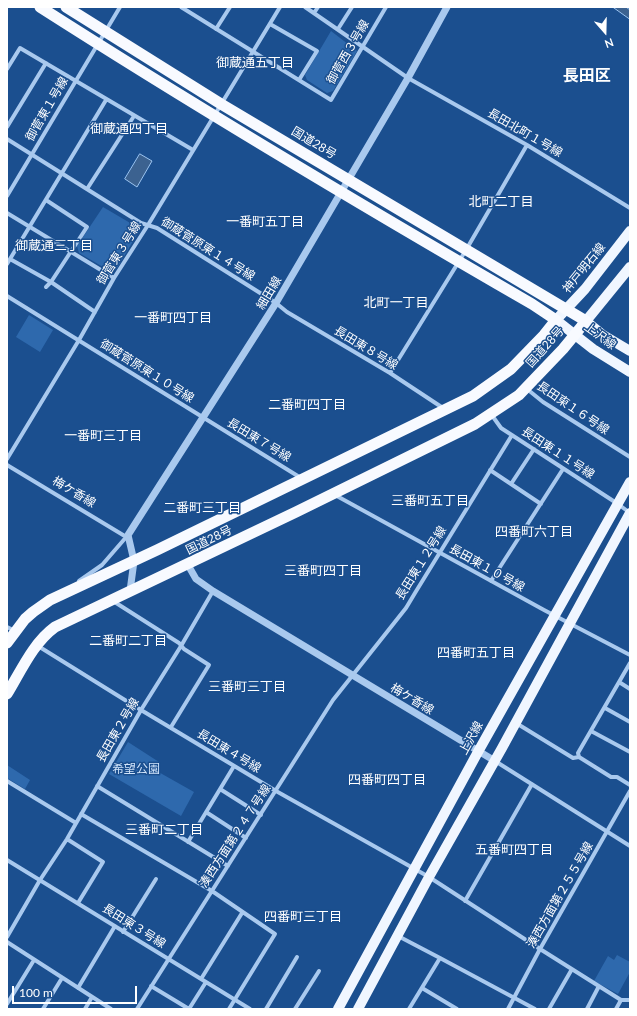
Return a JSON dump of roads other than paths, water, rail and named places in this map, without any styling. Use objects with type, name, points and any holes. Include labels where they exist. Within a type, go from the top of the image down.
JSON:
[{"type":"highway","name":"国道28号","points":[[7,643],[11,629],[33,612],[59,596],[303,480],[474,396],[510,369],[544,335],[556,320],[532,304],[342,193],[97,44],[40,7]]},
{"type":"highway","name":"国道28号","points":[[7,694],[36,645],[48,632],[475,424],[519,395],[563,349],[586,321],[221,104],[66,7]]},
{"type":"main road","name":"神戸明石線","points":[[556,320],[568,309],[630,231]]},
{"type":"main road","points":[[586,321],[630,267]]},
{"type":"main road","name":"上沢線","points":[[556,320],[593,349],[630,372]]},
{"type":"main road","name":"上沢線","points":[[586,321],[603,335],[630,351]]},
{"type":"main road","name":"上沢線","points":[[338,1009],[479,750],[630,482]]},
{"type":"main road","points":[[358,1009],[429,877],[516,723],[630,513]]},
{"type":"street","name":"御菅東１号線","points":[[7,196],[120,7]]},
{"type":"street","name":"御菅西３号線","points":[[181,7],[187,9],[216,29],[331,100],[386,7]]},
{"type":"street","points":[[216,29],[230,7]]},
{"type":"street","name":"御菅東３号線","points":[[7,459],[79,340],[114,278],[148,225],[280,7]]},
{"type":"street","name":"長田北町１号線","points":[[305,7],[408,78],[527,145],[630,208]]},
{"type":"street","points":[[314,13],[318,7]]},
{"type":"street","points":[[338,29],[352,7]]},
{"type":"street","name":"細田線","points":[[127,537],[276,304],[342,193],[348,179],[408,78],[447,7]]},
{"type":"street","points":[[270,24],[317,51],[299,80]]},
{"type":"street","points":[[7,69],[9,62],[20,48],[193,150]]},
{"type":"street","points":[[7,127],[46,63]]},
{"type":"street","points":[[7,264],[106,100]]},
{"type":"street","points":[[87,189],[134,116]]},
{"type":"street","name":"御蔵菅原東１４号線","points":[[7,139],[141,223],[157,228],[276,304]]},
{"type":"street","points":[[390,374],[466,250],[527,145]]},
{"type":"street","points":[[46,200],[87,227],[51,282],[46,287]]},
{"type":"street","points":[[7,213],[114,278]]},
{"type":"street","points":[[10,259],[51,282],[95,312]]},
{"type":"street","points":[[7,296],[79,340]]},
{"type":"street","name":"長田東８号線","points":[[276,304],[390,374],[444,410]]},
{"type":"street","name":"御蔵菅原東１０号線","points":[[79,340],[204,418]]},
{"type":"street","name":"長田東１６号線","points":[[526,388],[543,402],[630,457]]},
{"type":"street","name":"長田東１１号線","points":[[491,414],[502,428],[630,513]]},
{"type":"street","name":"長田東７号線","points":[[204,418],[303,480]]},
{"type":"street","name":"長田東１２号線","points":[[352,675],[406,608],[512,435]]},
{"type":"street","points":[[511,484],[534,449]]},
{"type":"street","name":"梅ケ香線","points":[[7,465],[127,537]]},
{"type":"street","points":[[492,581],[564,469]]},
{"type":"street","points":[[490,470],[541,504]]},
{"type":"street","name":"長田東１０号線","points":[[332,494],[554,616],[630,655]]},
{"type":"street","points":[[127,537],[134,561],[130,591]]},
{"type":"street","points":[[59,596],[102,565],[127,537]]},
{"type":"street","name":"梅ケ香線","points":[[188,564],[196,579],[213,591],[465,744],[479,750],[630,846]]},
{"type":"street","name":"長田東２号線","points":[[7,937],[40,880],[67,839],[141,710],[213,591]]},
{"type":"street","points":[[111,600],[179,643],[181,646],[210,665],[171,727]]},
{"type":"street","name":"長田東４号線","points":[[36,645],[276,791],[429,877],[621,1000]]},
{"type":"street","points":[[579,756],[578,753],[630,663]]},
{"type":"street","name":"湊西方面第２４７号線","points":[[137,1009],[333,700],[352,675]]},
{"type":"street","points":[[619,682],[630,689]]},
{"type":"street","points":[[605,708],[630,722]]},
{"type":"street","points":[[516,723],[573,758],[579,756]]},
{"type":"street","points":[[591,731],[630,752]]},
{"type":"street","points":[[579,756],[611,777],[617,777],[630,785]]},
{"type":"street","points":[[188,842],[234,766]]},
{"type":"street","points":[[7,781],[76,823]]},
{"type":"street","points":[[465,901],[532,784]]},
{"type":"street","points":[[97,786],[228,866]]},
{"type":"street","points":[[220,789],[261,815]]},
{"type":"street","name":"湊西方面第２５５号線","points":[[508,1009],[540,949],[630,791]]},
{"type":"street","points":[[206,812],[246,838]]},
{"type":"street","points":[[81,814],[212,891],[242,913],[275,934],[229,1009]]},
{"type":"street","points":[[67,839],[103,862],[78,904]]},
{"type":"street","name":"長田東３号線","points":[[7,860],[250,1009]]},
{"type":"street","points":[[123,932],[156,879]]},
{"type":"street","points":[[201,979],[242,913]]},
{"type":"street","points":[[78,988],[115,926]]},
{"type":"street","points":[[398,936],[535,1009]]},
{"type":"street","points":[[7,942],[111,1009]]},
{"type":"street","points":[[266,1009],[297,957]]},
{"type":"street","points":[[410,1009],[440,958]]},
{"type":"street","points":[[7,1004],[34,960]]},
{"type":"street","points":[[549,1009],[572,969]]},
{"type":"street","points":[[295,1009],[319,971]]},
{"type":"street","points":[[43,1009],[62,978]]},
{"type":"street","points":[[151,986],[189,1009],[206,982]]},
{"type":"street","points":[[586,1009],[599,986]]},
{"type":"street","points":[[422,988],[457,1009]]},
{"type":"street","points":[[85,1009],[92,997]]},
{"type":"street","points":[[616,1009],[621,1000],[630,1000]]},
{"type":"district","name":"御蔵通五丁目","points":[[255,63]]},
{"type":"district","name":"長田区","points":[[587,76]]},
{"type":"district","name":"御蔵通四丁目","points":[[129,129]]},
{"type":"district","name":"北町二丁目","points":[[501,202]]},
{"type":"district","name":"一番町五丁目","points":[[265,222]]},
{"type":"district","name":"御蔵通三丁目","points":[[54,246]]},
{"type":"district","name":"北町一丁目","points":[[396,303]]},
{"type":"district","name":"一番町四丁目","points":[[173,318]]},
{"type":"district","name":"二番町四丁目","points":[[307,405]]},
{"type":"district","name":"一番町三丁目","points":[[103,436]]},
{"type":"district","name":"三番町五丁目","points":[[430,501]]},
{"type":"district","name":"二番町三丁目","points":[[202,508]]},
{"type":"district","name":"四番町六丁目","points":[[534,532]]},
{"type":"district","name":"三番町四丁目","points":[[323,571]]},
{"type":"district","name":"二番町二丁目","points":[[128,641]]},
{"type":"district","name":"四番町五丁目","points":[[476,653]]},
{"type":"district","name":"三番町三丁目","points":[[247,687]]},
{"type":"district","name":"四番町四丁目","points":[[387,780]]},
{"type":"district","name":"三番町二丁目","points":[[164,830]]},
{"type":"district","name":"五番町四丁目","points":[[514,850]]},
{"type":"district","name":"四番町三丁目","points":[[303,917]]},
{"type":"park label","name":"希望公園","points":[[136,769]]}]
